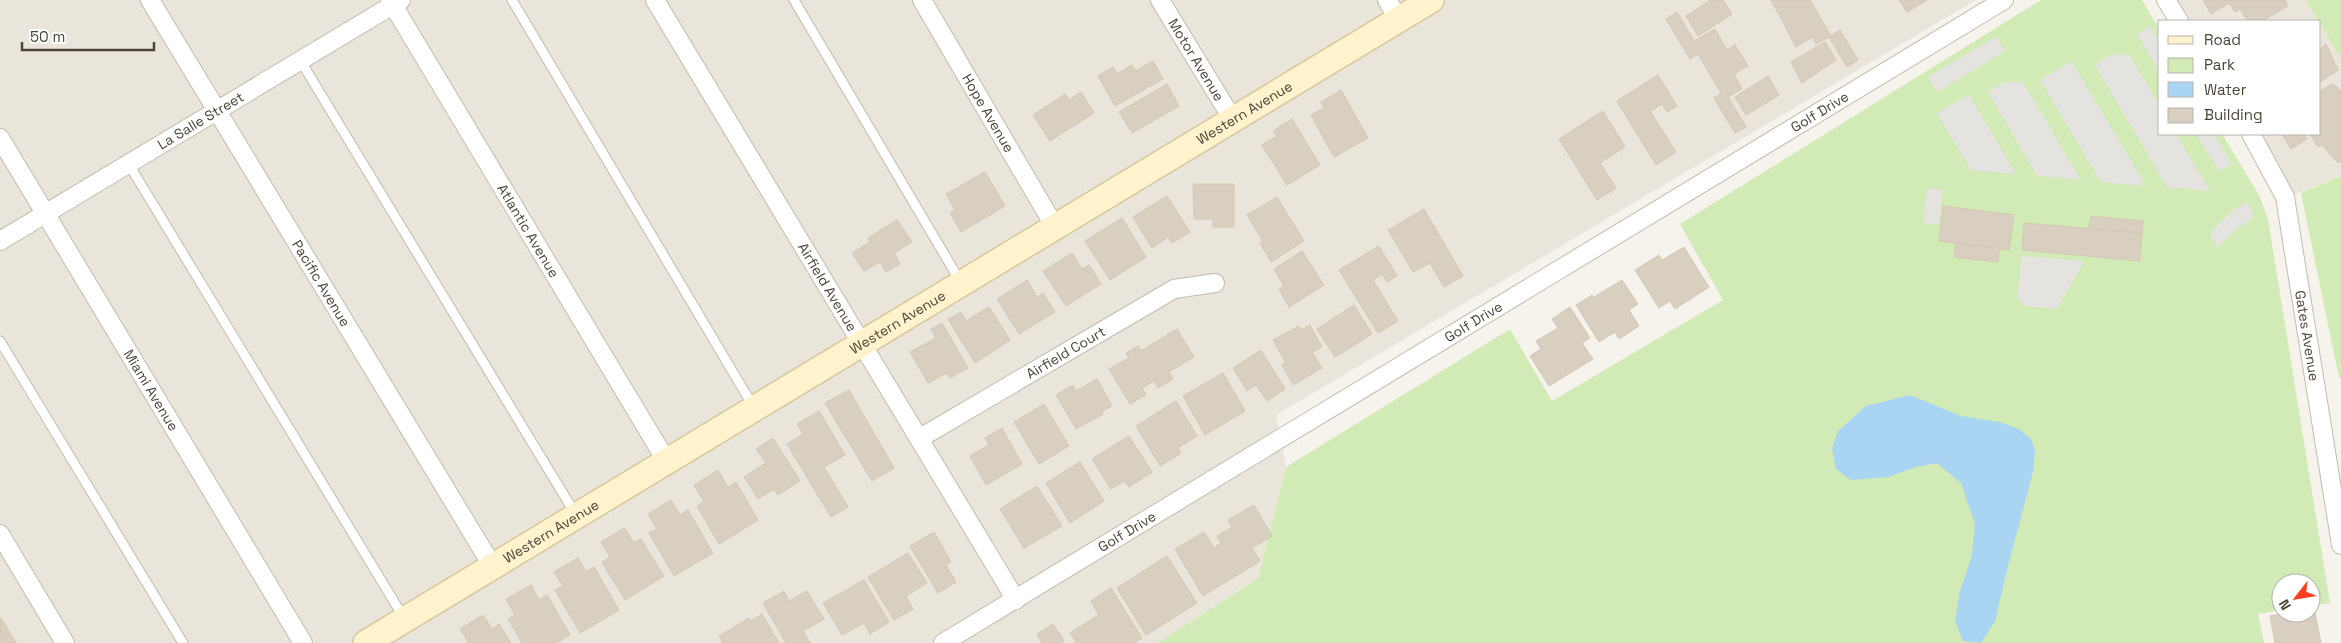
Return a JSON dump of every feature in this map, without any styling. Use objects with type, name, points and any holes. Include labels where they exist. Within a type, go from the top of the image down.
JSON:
[{"type":"street","name":"Pacific Avenue","points":[[150,0],[493,567]]},
{"type":"street","name":"Airfield Avenue","points":[[655,0],[1016,600]]},
{"type":"street","name":"Hope Avenue","points":[[922,0],[1055,227]]},
{"type":"street","name":"Motor Avenue","points":[[1160,0],[1233,120]]},
{"type":"street","name":"Western Avenue","points":[[366,643],[1233,120],[1393,10],[1431,0]]},
{"type":"street","name":"Golf Drive","points":[[943,643],[2004,0]]},
{"type":"street","points":[[2166,0],[2178,20]]},
{"type":"street","name":"La Salle Street","points":[[0,240],[395,2]]},
{"type":"street","name":"Atlantic Avenue","points":[[395,2],[668,462]]},
{"type":"street","name":"Gates Avenue","points":[[2252,135],[2285,197],[2341,545]]},
{"type":"street","name":"Miami Avenue","points":[[0,138],[303,643]]},
{"type":"street","name":"Airfield Court","points":[[920,438],[1174,289],[1216,283]]},
{"type":"street","points":[[0,534],[65,643]]},
{"type":"lane","points":[[512,0],[755,409]]},
{"type":"lane","points":[[794,0],[962,284]]},
{"type":"lane","points":[[300,60],[577,516]]},
{"type":"lane","points":[[128,163],[405,620]]},
{"type":"lane","points":[[0,340],[183,643]]},
{"type":"shaded area","points":[[0,0],[1976,0],[1276,415],[1286,467],[1258,578],[1158,643],[0,643]]},
{"type":"shaded area","points":[[2164,0],[2306,0],[2318,20],[2175,20]]},
{"type":"shaded area","points":[[2321,25],[2341,59],[2341,176],[2279,201],[2242,135],[2321,135]]},
{"type":"shaded area","points":[[2150,26],[2158,40],[2158,69],[2137,34]]},
{"type":"shaded area","points":[[1996,37],[2005,51],[1937,92],[1928,77]]},
{"type":"shaded area","points":[[2129,54],[2158,103],[2158,135],[2177,135],[2210,191],[2167,187],[2095,65],[2110,55]]},
{"type":"shaded area","points":[[2071,61],[2146,186],[2101,182],[2040,80]]},
{"type":"shaded area","points":[[2022,81],[2081,180],[2037,176],[1988,92],[2003,83]]},
{"type":"shaded area","points":[[1968,95],[2016,174],[1971,170],[1937,113]]},
{"type":"shaded area","points":[[2197,135],[2215,135],[2232,164],[2219,171]]},
{"type":"shaded area","points":[[1927,188],[1943,190],[1939,225],[1923,223]]},
{"type":"shaded area","points":[[2248,202],[2254,217],[2234,231],[2217,248],[2210,233],[2232,211]]},
{"type":"shaded area","points":[[2022,256],[2084,261],[2057,309],[2024,306],[2017,297]]},
{"type":"green space","points":[[2041,0],[2142,0],[2158,27],[2158,135],[2223,135],[2259,195],[2268,219],[2330,603],[2321,604],[2321,573],[2271,573],[2271,612],[2258,614],[2264,643],[1158,643],[1258,578],[1286,467],[1510,329],[1552,401],[1723,300],[1680,224]]},
{"type":"green space","points":[[2306,0],[2341,0],[2341,59],[2321,25],[2321,20],[2318,20]]},
{"type":"green space","points":[[2341,176],[2341,378],[2339,378],[2301,193]]},
{"type":"water","points":[[1910,395],[1961,416],[1999,422],[2019,429],[2031,439],[2035,451],[2033,472],[1995,621],[1981,643],[1963,641],[1955,621],[1960,591],[1972,555],[1975,524],[1961,483],[1937,463],[1916,467],[1888,477],[1851,480],[1836,469],[1832,449],[1838,431],[1866,406]]},
{"type":"building","points":[[1711,0],[1723,0],[1732,14],[1698,36],[1686,16]]},
{"type":"building","points":[[1771,0],[1810,0],[1831,36],[1840,30],[1858,60],[1847,67],[1829,37],[1816,44],[1812,37],[1796,47]]},
{"type":"building","points":[[1899,0],[1927,0],[1907,12]]},
{"type":"building","points":[[2203,0],[2285,0],[2288,6],[2264,20],[2247,20],[2240,9],[2235,12],[2229,3],[2211,14]]},
{"type":"building","points":[[1677,12],[1694,41],[1715,29],[1727,50],[1735,45],[1748,66],[1734,74],[1742,89],[1728,97],[1746,127],[1735,133],[1714,98],[1721,93],[1698,54],[1690,59],[1666,19]]},
{"type":"building","points":[[1825,42],[1836,60],[1802,83],[1791,62]]},
{"type":"building","points":[[2326,44],[2338,70],[2321,81],[2321,48]]},
{"type":"building","points":[[1153,61],[1163,79],[1115,106],[1098,76],[1113,67],[1117,74],[1132,65],[1136,71]]},
{"type":"building","points":[[1658,75],[1677,106],[1667,112],[1662,104],[1650,111],[1676,152],[1656,165],[1617,101]]},
{"type":"building","points":[[1768,76],[1779,95],[1746,115],[1735,97]]},
{"type":"building","points":[[1167,84],[1179,106],[1132,133],[1119,112]]},
{"type":"building","points":[[2333,84],[2341,91],[2341,161],[2338,163],[2322,145],[2318,147],[2311,135],[2321,135],[2321,90]]},
{"type":"building","points":[[1341,90],[1368,138],[1334,157],[1311,115],[1324,108],[1321,102]]},
{"type":"building","points":[[1081,92],[1094,113],[1050,141],[1033,115],[1065,94],[1069,100]]},
{"type":"building","points":[[1603,111],[1625,147],[1600,163],[1616,188],[1597,200],[1559,139]]},
{"type":"building","points":[[1292,119],[1320,165],[1287,185],[1262,145],[1277,136],[1273,131]]},
{"type":"building","points":[[2283,135],[2305,135],[2307,139],[2291,149]]},
{"type":"building","points":[[985,172],[1005,206],[961,232],[950,213],[955,210],[946,194]]},
{"type":"building","points":[[1193,184],[1234,184],[1234,227],[1213,227],[1213,219],[1194,219]]},
{"type":"building","points":[[1167,196],[1190,232],[1172,243],[1168,237],[1152,248],[1133,217]]},
{"type":"building","points":[[1277,197],[1304,241],[1271,262],[1260,243],[1263,241],[1247,215]]},
{"type":"building","points":[[1943,206],[2014,215],[2009,250],[1939,241]]},
{"type":"building","points":[[1424,209],[1463,276],[1444,287],[1430,263],[1413,272],[1388,230]]},
{"type":"building","points":[[2091,216],[2143,221],[2142,233],[2089,229]]},
{"type":"building","points":[[1122,218],[1146,257],[1110,280],[1085,241]]},
{"type":"building","points":[[897,220],[912,242],[894,253],[900,264],[886,272],[880,262],[864,271],[852,253],[870,242],[868,238]]},
{"type":"building","points":[[2024,223],[2142,233],[2140,261],[2022,250]]},
{"type":"building","points":[[1956,243],[1999,248],[1998,262],[1954,257]]},
{"type":"building","points":[[1379,246],[1397,276],[1387,282],[1382,274],[1373,280],[1398,321],[1378,333],[1339,270]]},
{"type":"building","points":[[1684,247],[1709,287],[1675,309],[1670,301],[1659,308],[1635,270],[1659,255],[1662,260]]},
{"type":"building","points":[[1302,251],[1324,285],[1289,307],[1279,289],[1284,286],[1274,269]]},
{"type":"building","points":[[1072,253],[1082,269],[1089,265],[1101,284],[1066,306],[1043,271]]},
{"type":"building","points":[[1027,280],[1037,297],[1043,293],[1055,312],[1019,334],[997,299]]},
{"type":"building","points":[[1622,280],[1638,304],[1629,310],[1639,326],[1619,339],[1615,332],[1599,342],[1576,305],[1592,295],[1594,297]]},
{"type":"building","points":[[1354,305],[1372,334],[1335,357],[1317,329]]},
{"type":"building","points":[[989,307],[1010,340],[975,363],[948,319],[961,312],[966,321]]},
{"type":"building","points":[[1570,307],[1590,338],[1582,343],[1593,359],[1549,386],[1530,356],[1541,349],[1536,341],[1558,328],[1552,319]]},
{"type":"building","points":[[942,323],[968,368],[950,378],[947,373],[928,383],[910,352],[936,338],[931,329]]},
{"type":"building","points":[[1310,325],[1322,347],[1312,352],[1322,368],[1293,385],[1282,365],[1286,363],[1273,340],[1299,326],[1301,330]]},
{"type":"building","points":[[1177,329],[1194,357],[1169,372],[1173,379],[1158,388],[1154,381],[1142,388],[1146,395],[1130,404],[1109,369],[1129,358],[1126,353],[1138,346],[1141,351]]},
{"type":"building","points":[[1261,350],[1285,389],[1267,401],[1256,385],[1247,391],[1233,368]]},
{"type":"building","points":[[1223,373],[1245,411],[1205,435],[1183,396]]},
{"type":"building","points":[[1097,379],[1112,406],[1102,411],[1103,414],[1076,429],[1056,395],[1073,385],[1076,391]]},
{"type":"building","points":[[849,390],[894,468],[872,481],[825,403]]},
{"type":"building","points":[[1176,401],[1197,436],[1178,448],[1181,453],[1160,466],[1136,426]]},
{"type":"building","points":[[1044,404],[1069,446],[1039,464],[1014,422]]},
{"type":"building","points":[[819,411],[845,455],[824,467],[848,507],[831,517],[787,444],[803,434],[797,424]]},
{"type":"building","points":[[1002,428],[1022,464],[986,485],[970,456],[989,445],[985,438]]},
{"type":"building","points":[[1129,436],[1152,472],[1129,487],[1124,481],[1111,489],[1092,459]]},
{"type":"building","points":[[773,438],[800,481],[778,495],[774,489],[758,499],[744,477],[766,463],[756,449]]},
{"type":"building","points":[[1080,462],[1104,501],[1070,523],[1046,483]]},
{"type":"building","points":[[718,470],[728,487],[736,482],[758,520],[719,544],[697,506],[704,502],[694,485]]},
{"type":"building","points":[[1037,486],[1062,526],[1024,548],[1000,509]]},
{"type":"building","points":[[671,500],[680,515],[688,510],[713,553],[674,576],[649,533],[657,529],[648,514]]},
{"type":"building","points":[[1254,505],[1272,536],[1252,548],[1260,561],[1203,596],[1175,549],[1204,532],[1214,548],[1221,543],[1217,536],[1232,527],[1228,520]]},
{"type":"building","points":[[624,528],[634,543],[641,539],[664,576],[625,600],[602,562],[610,557],[601,542]]},
{"type":"building","points":[[934,532],[951,562],[946,565],[956,582],[938,593],[910,546]]},
{"type":"building","points":[[908,553],[927,583],[906,596],[913,609],[894,620],[868,577]]},
{"type":"building","points":[[1167,556],[1197,603],[1146,635],[1117,588]]},
{"type":"building","points":[[578,558],[586,572],[594,567],[619,610],[580,633],[555,590],[563,586],[554,572]]},
{"type":"building","points":[[864,580],[889,622],[870,634],[864,623],[842,635],[823,603]]},
{"type":"building","points":[[531,585],[539,600],[547,595],[570,635],[556,643],[522,643],[508,619],[515,615],[506,599]]},
{"type":"building","points":[[1111,588],[1142,638],[1134,643],[1077,643],[1070,633],[1099,615],[1091,601]]},
{"type":"building","points":[[784,591],[789,601],[807,591],[824,619],[803,631],[810,643],[786,643],[763,603]]},
{"type":"building","points":[[762,614],[779,643],[723,643],[719,636],[749,618],[751,621]]},
{"type":"building","points":[[483,615],[492,629],[499,624],[511,643],[469,643],[460,629]]},
{"type":"building","points":[[1,618],[16,643],[0,643]]},
{"type":"building","points":[[2271,623],[2317,623],[2321,643],[2275,643]]},
{"type":"building","points":[[1053,624],[1064,641],[1061,643],[1042,643],[1037,634]]}]
